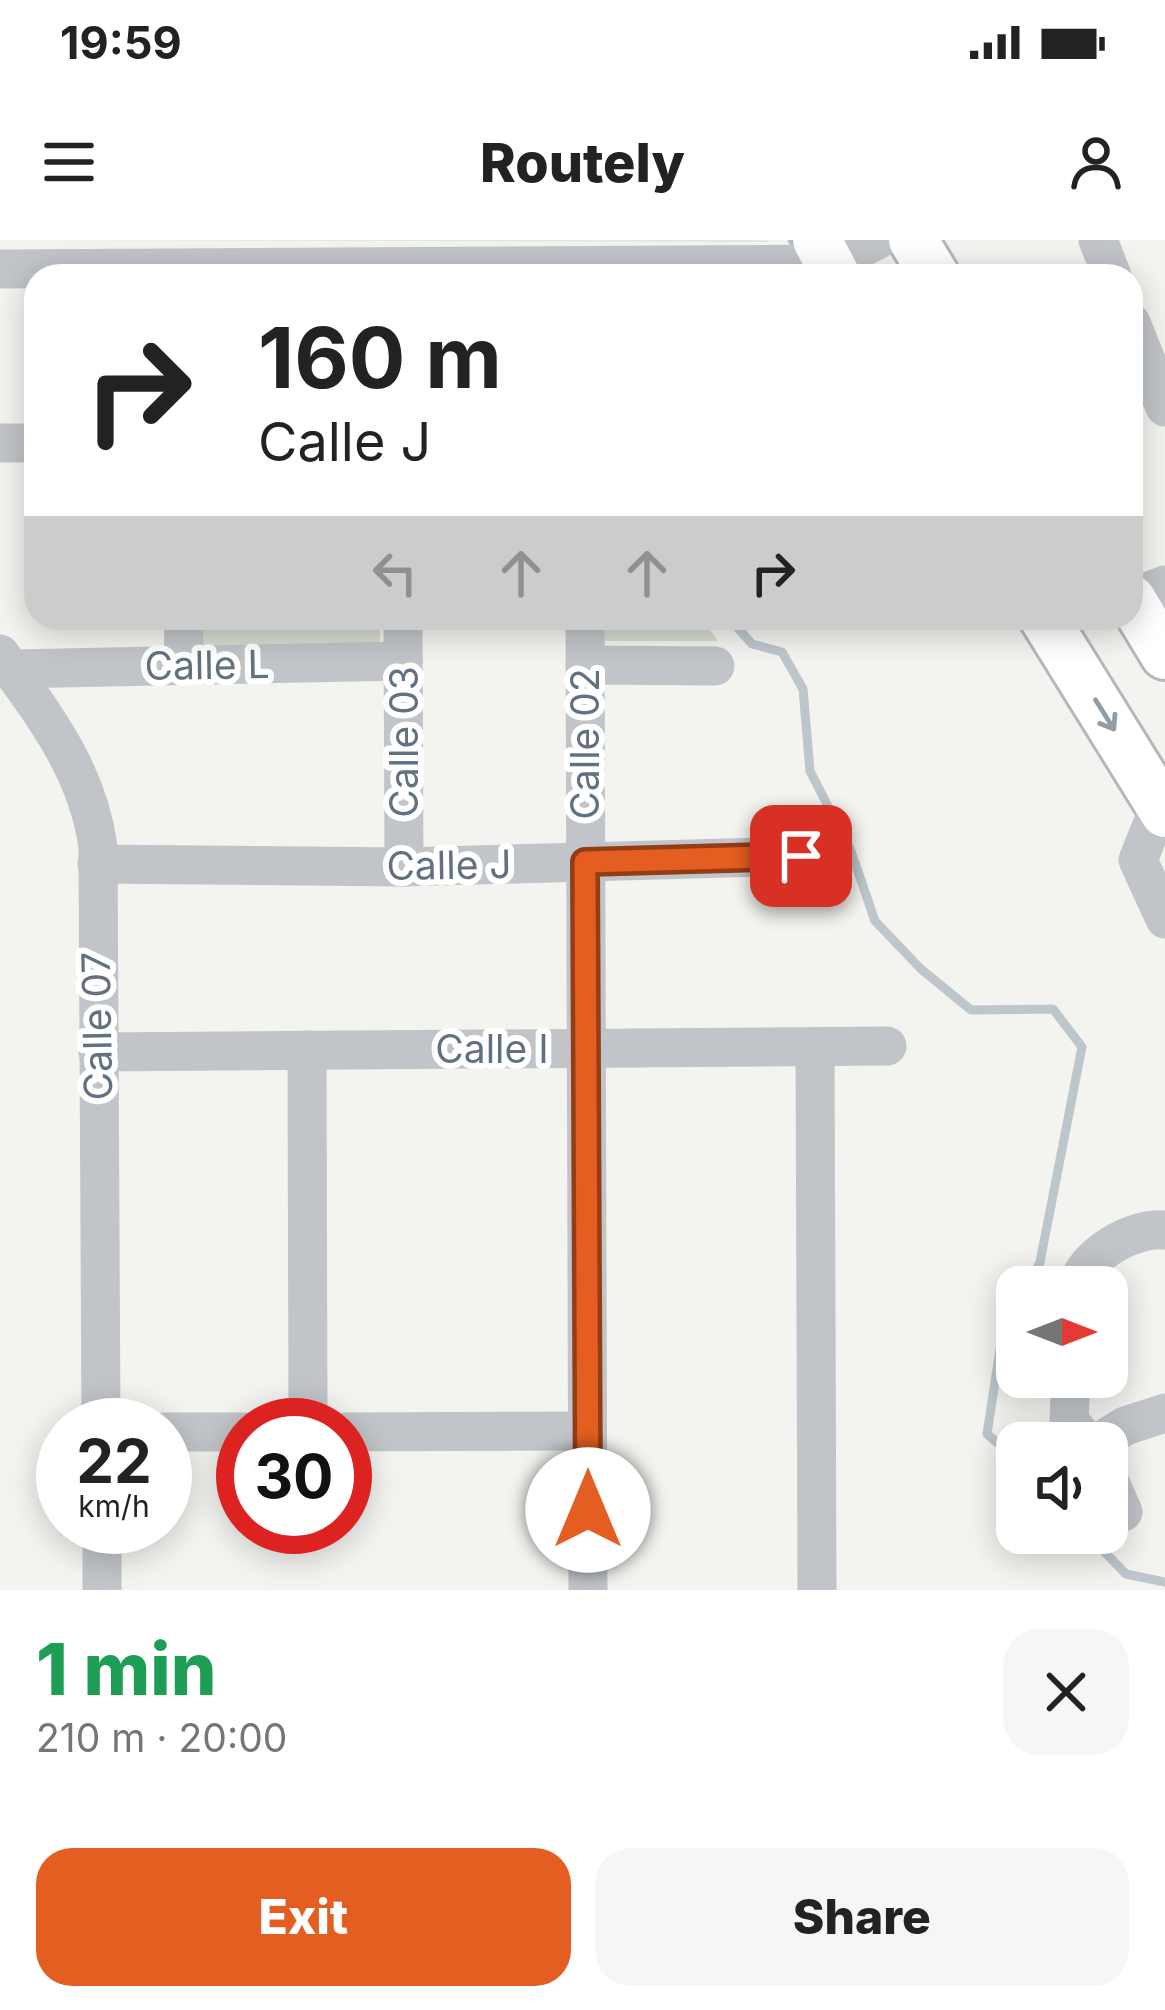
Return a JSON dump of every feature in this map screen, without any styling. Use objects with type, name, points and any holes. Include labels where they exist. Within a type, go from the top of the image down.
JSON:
[{"type":"main road","points":[[1143,619],[1165,655]]},
{"type":"main road","points":[[1051,630],[1163,809]]},
{"type":"street","points":[[746,264],[827,260],[878,240]]},
{"type":"street","points":[[106,264],[338,253],[378,264]]},
{"type":"street","points":[[1143,350],[1162,392]]},
{"type":"street","points":[[183,665],[184,630]]},
{"type":"street","name":"Calle 03","points":[[403,630],[404,867]]},
{"type":"street","name":"Calle 02","points":[[584,630],[588,1590]]},
{"type":"street","name":"Calle L","points":[[5,662],[403,661]]},
{"type":"street","name":"Calle 07","points":[[5,662],[60,737],[94,819],[101,1398]]},
{"type":"street","points":[[585,665],[715,666]]},
{"type":"street","points":[[1163,809],[1138,860],[1165,919]]},
{"type":"street","name":"Calle J","points":[[98,864],[404,867],[801,856]]},
{"type":"street","name":"Calle I","points":[[98,1052],[887,1046]]},
{"type":"street","points":[[814,1047],[817,1590]]},
{"type":"street","points":[[307,1050],[308,1398]]},
{"type":"street","points":[[1090,1266],[1102,1253],[1140,1232],[1165,1231]]},
{"type":"street","points":[[1128,1425],[1165,1413]]},
{"type":"street","points":[[372,1432],[587,1431]]},
{"type":"street","points":[[102,1554],[102,1590]]},
{"type":"shaded area","points":[[0,240],[767,240],[768,242]]},
{"type":"shaded area","points":[[198,630],[380,630],[380,650],[197,647]]},
{"type":"shaded area","points":[[604,630],[710,630],[718,641],[604,641]]},
{"type":"waterway","points":[[740,630],[752,644],[782,652],[803,689],[810,771],[851,851],[875,921],[921,969],[971,1010],[1053,1009],[1082,1047],[1038,1266]]},
{"type":"waterway","points":[[996,1376],[987,1434],[996,1442]]},
{"type":"waterway","points":[[1106,1554],[1126,1574],[1165,1582]]},
{"type":"route","points":[[588,1510],[585,862],[801,856]]}]
